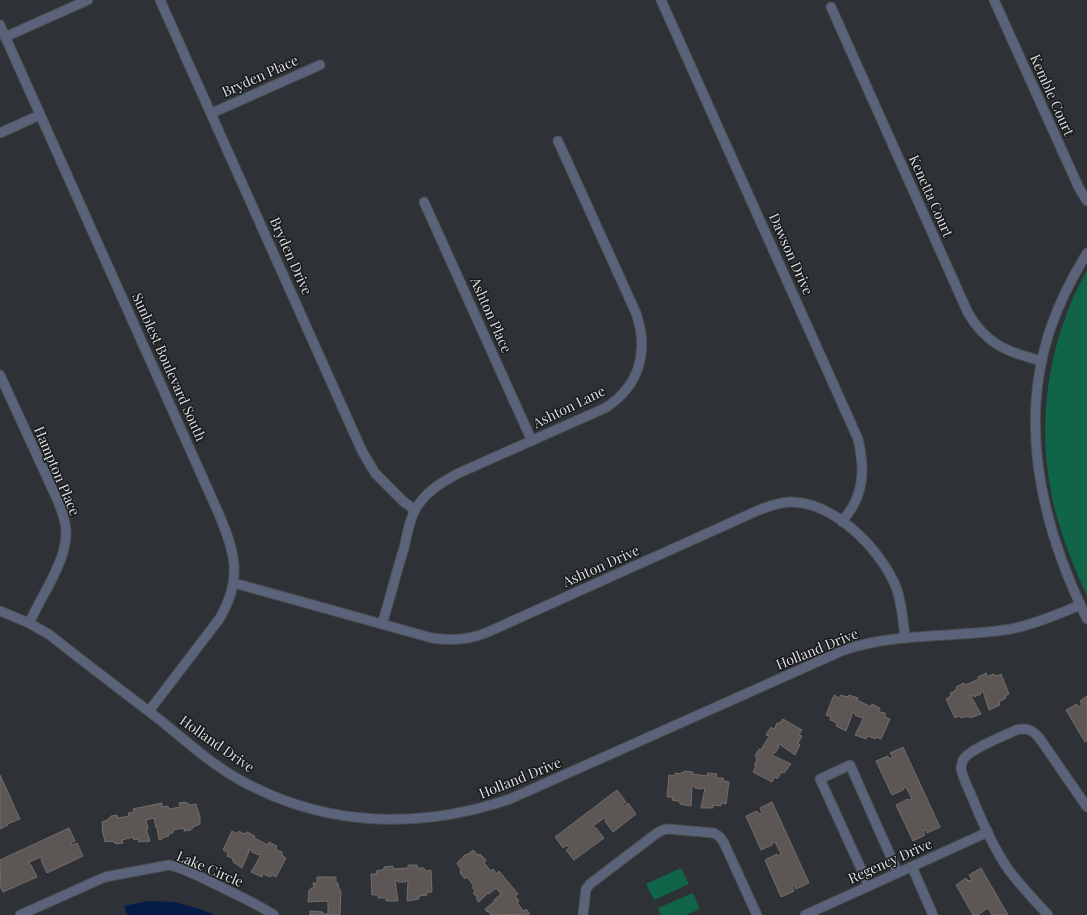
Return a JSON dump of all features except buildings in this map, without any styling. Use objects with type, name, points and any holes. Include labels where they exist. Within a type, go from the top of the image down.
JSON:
[{"type":"street","points":[[5,37],[88,0]]},
{"type":"street","name":"Bryden Drive","points":[[160,0],[362,451],[375,473],[404,502],[415,510]]},
{"type":"street","name":"Dawson Drive","points":[[661,0],[858,439],[862,464],[861,482],[856,501],[842,522]]},
{"type":"street","name":"Kemble Court","points":[[994,0],[1079,188],[1087,201]]},
{"type":"street","name":"Kenetta Court","points":[[831,7],[970,317],[986,336],[998,346],[1012,353],[1042,361]]},
{"type":"street","name":"Sunblest Boulevard South","points":[[0,25],[221,518],[231,547],[235,570],[234,583],[228,602],[220,618],[149,712]]},
{"type":"street","name":"Bryden Place","points":[[212,114],[320,64]]},
{"type":"street","points":[[0,133],[40,115]]},
{"type":"street","name":"Ashton Lane","points":[[382,624],[415,510],[424,497],[438,484],[459,473],[598,411],[615,400],[627,388],[634,378],[639,365],[642,348],[640,328],[636,313],[558,141]]},
{"type":"street","name":"Ashton Place","points":[[424,202],[532,441]]},
{"type":"street","points":[[1087,253],[1065,294],[1054,320],[1042,361],[1036,411],[1036,450],[1039,478],[1048,519],[1080,605],[1087,619]]},
{"type":"street","name":"Hampton Place","points":[[0,375],[57,499],[64,517],[66,532],[65,544],[58,567],[29,622]]},
{"type":"street","name":"Ashton Drive","points":[[234,583],[432,638],[453,640],[475,637],[752,513],[775,504],[794,502],[812,505],[826,511],[852,529],[870,546],[896,587],[903,610],[905,638]]},
{"type":"street","name":"Holland Drive","points":[[0,610],[29,622],[50,636],[220,767],[240,780],[290,802],[335,814],[380,820],[405,820],[463,813],[486,808],[510,799],[844,650],[872,643],[905,638],[1010,629],[1036,623],[1080,605]]},
{"type":"street","points":[[1048,915],[1007,868],[994,846],[968,788],[961,766],[965,756],[972,751],[1023,728],[1036,734],[1087,807]]},
{"type":"street","points":[[869,886],[820,779],[850,765],[898,873]]},
{"type":"street","points":[[583,915],[586,889],[590,884],[657,833],[663,830],[668,830],[714,833],[720,837],[724,842],[757,915]]},
{"type":"street","name":"Regency Drive","points":[[805,915],[988,832]]},
{"type":"street","name":"Lake Circle","points":[[20,915],[105,877],[169,865],[176,866],[208,880],[262,907],[274,915]]},
{"type":"street","points":[[912,867],[933,915]]},
{"type":"green space","points":[[1087,270],[1087,596],[1070,556],[1056,514],[1049,483],[1045,420],[1053,358],[1073,298]]},
{"type":"green space","points":[[681,868],[689,884],[654,900],[646,884]]},
{"type":"green space","points":[[693,893],[700,909],[686,915],[661,915],[658,908]]},
{"type":"water","points":[[148,901],[175,902],[215,915],[127,915],[124,906]]}]
